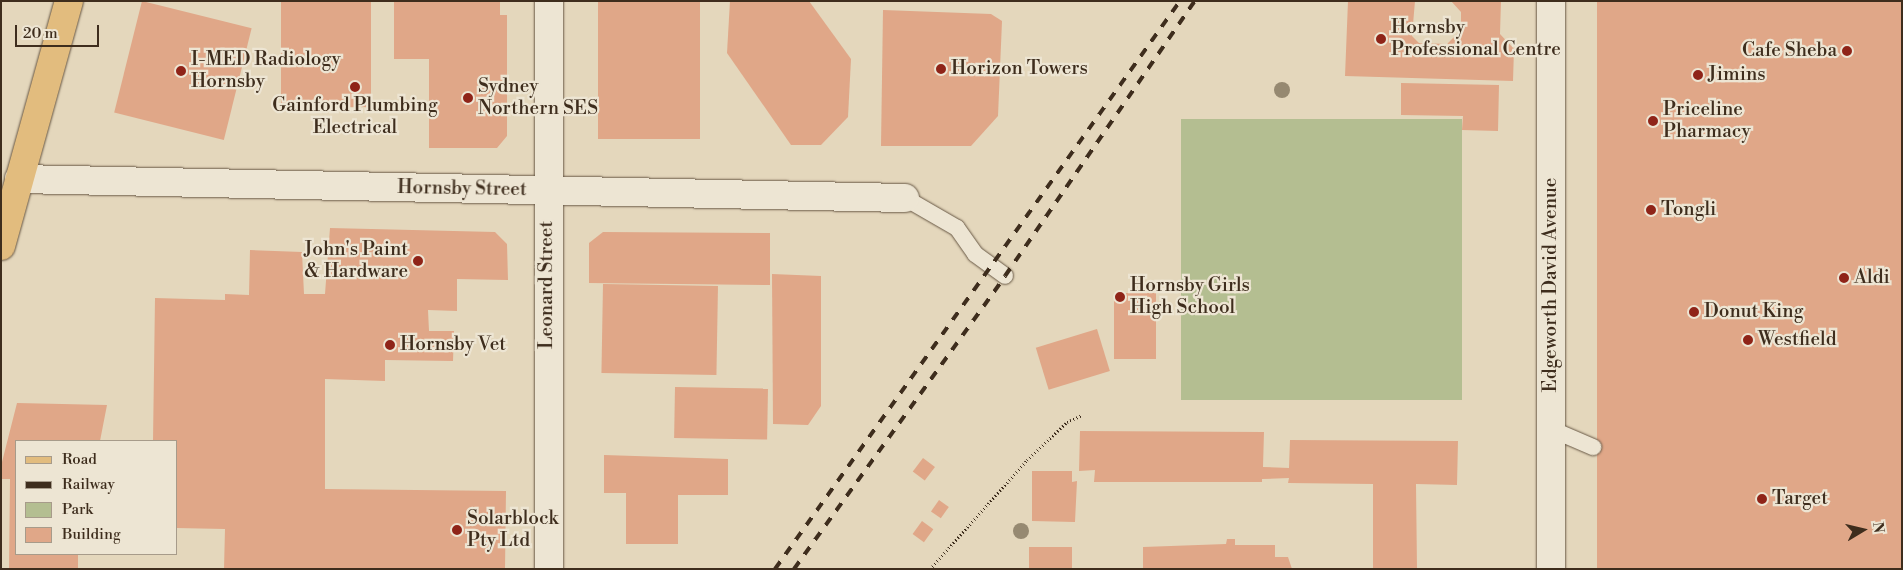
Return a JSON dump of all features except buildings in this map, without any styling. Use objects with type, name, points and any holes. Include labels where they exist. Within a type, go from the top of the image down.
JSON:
[{"type":"main road","points":[[1,246],[69,1]]},
{"type":"street","name":"Leonard Street","points":[[549,1],[546,191],[549,569]]},
{"type":"street","name":"Edgeworth David Avenue","points":[[1550,569],[1551,1]]},
{"type":"street","name":"Hornsby Street","points":[[19,179],[905,198]]},
{"type":"lane","points":[[905,198],[957,228],[975,254],[1005,276]]},
{"type":"lane","points":[[1551,429],[1593,447]]},
{"type":"path","points":[[930,569],[1027,460],[1067,422],[1082,415]]},
{"type":"green space","points":[[1181,119],[1462,119],[1462,400],[1181,400]]},
{"type":"railway","points":[[775,569],[1180,1]]},
{"type":"railway","points":[[794,569],[1005,276],[1195,1]]},
{"type":"place","name":"Hornsby Professional Centre","points":[[1381,39]]},
{"type":"place","name":"Cafe Sheba","points":[[1847,51]]},
{"type":"place","name":"Horizon Towers","points":[[941,69]]},
{"type":"place","name":"I-MED Radiology Hornsby","points":[[181,71]]},
{"type":"place","name":"Jimins","points":[[1698,75]]},
{"type":"place","name":"Gainford Plumbing Electrical","points":[[355,87]]},
{"type":"place","name":"Sydney Northern SES","points":[[468,98]]},
{"type":"place","name":"Priceline Pharmacy","points":[[1653,121]]},
{"type":"place","name":"Tongli","points":[[1651,210]]},
{"type":"place","name":"John's Paint & Hardware","points":[[418,261]]},
{"type":"place","name":"Aldi","points":[[1844,278]]},
{"type":"place","name":"Hornsby Girls High School","points":[[1120,297]]},
{"type":"place","name":"Donut King","points":[[1694,312]]},
{"type":"place","name":"Westfield","points":[[1748,340]]},
{"type":"place","name":"Hornsby Vet","points":[[390,345]]},
{"type":"place","name":"Target","points":[[1762,499]]},
{"type":"place","name":"Solarblock Pty Ltd","points":[[457,530]]}]
